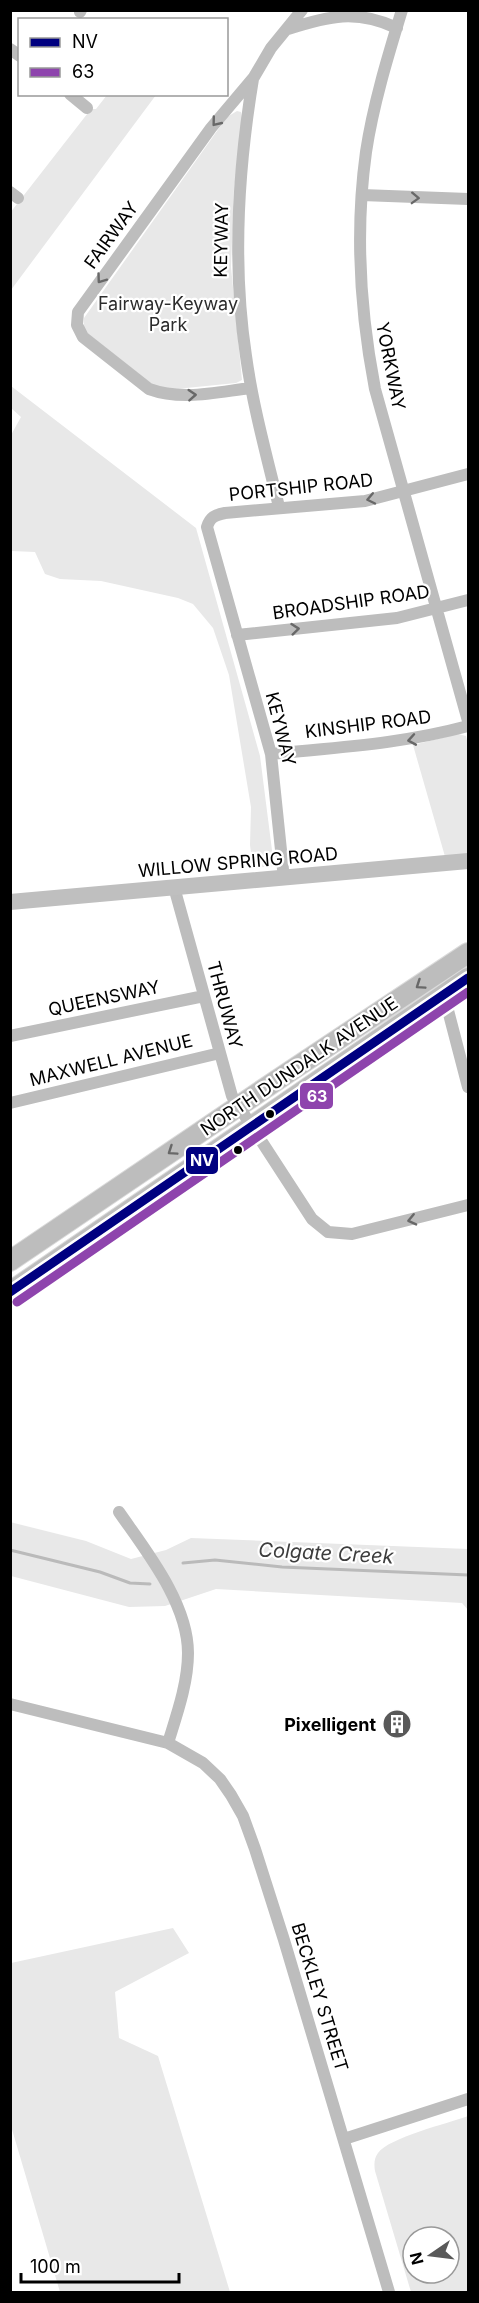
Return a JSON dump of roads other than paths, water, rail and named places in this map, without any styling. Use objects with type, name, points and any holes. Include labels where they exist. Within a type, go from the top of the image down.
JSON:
[{"type":"main road","name":"NORTH DUNDALK AVENUE","points":[[10,1261],[468,953]]},
{"type":"main road","name":"NORTH DUNDALK AVENUE","points":[[10,1292],[468,978]]},
{"type":"street","name":"FAIRWAY","points":[[251,388],[181,396],[149,389],[83,337],[77,319],[82,306],[120,252],[211,128],[254,77],[271,48],[302,10]]},
{"type":"street","name":"YORKWAY","points":[[402,10],[366,152],[360,262],[369,356],[382,418],[468,721]]},
{"type":"street","points":[[288,29],[322,19],[350,15],[365,16],[397,28]]},
{"type":"street","name":"KEYWAY","points":[[254,77],[247,119],[238,228],[242,322],[251,388],[279,507]]},
{"type":"street","points":[[72,96],[87,108]]},
{"type":"street","points":[[362,195],[468,199]]},
{"type":"street","name":"PORTSHIP ROAD","points":[[209,521],[217,515],[279,507],[364,501],[468,474]]},
{"type":"street","name":"KEYWAY","points":[[209,521],[207,527],[271,754],[284,879]]},
{"type":"street","name":"BROADSHIP ROAD","points":[[237,635],[397,618],[468,600]]},
{"type":"street","name":"KINSHIP ROAD","points":[[271,754],[388,744],[434,736],[468,726]]},
{"type":"street","name":"WILLOW SPRING ROAD","points":[[10,902],[468,861]]},
{"type":"street","name":"THRUWAY","points":[[174,887],[232,1096],[312,1219],[328,1232],[352,1234],[468,1205]]},
{"type":"street","points":[[444,995],[468,1087]]},
{"type":"street","name":"QUEENSWAY","points":[[10,1036],[204,996]]},
{"type":"street","name":"MAXWELL AVENUE","points":[[10,1103],[220,1053]]},
{"type":"street","points":[[119,1512],[172,1595],[186,1638],[188,1653],[186,1678],[168,1743]]},
{"type":"street","name":"BECKLEY STREET","points":[[10,1704],[168,1743],[203,1763],[220,1779],[243,1816],[285,1940],[389,2292]]},
{"type":"street","points":[[344,2139],[468,2098]]},
{"type":"waterway","name":"Colgate Creek","points":[[10,1550],[100,1572],[130,1583],[150,1584]]},
{"type":"waterway","name":"Colgate Creek","points":[[183,1563],[215,1560],[282,1567],[468,1575]]},
{"type":"place","name":"Pixelligent","points":[[397,1724]]},
{"type":"park label","name":"Fairway-Keyway Park","points":[[168,313]]}]
